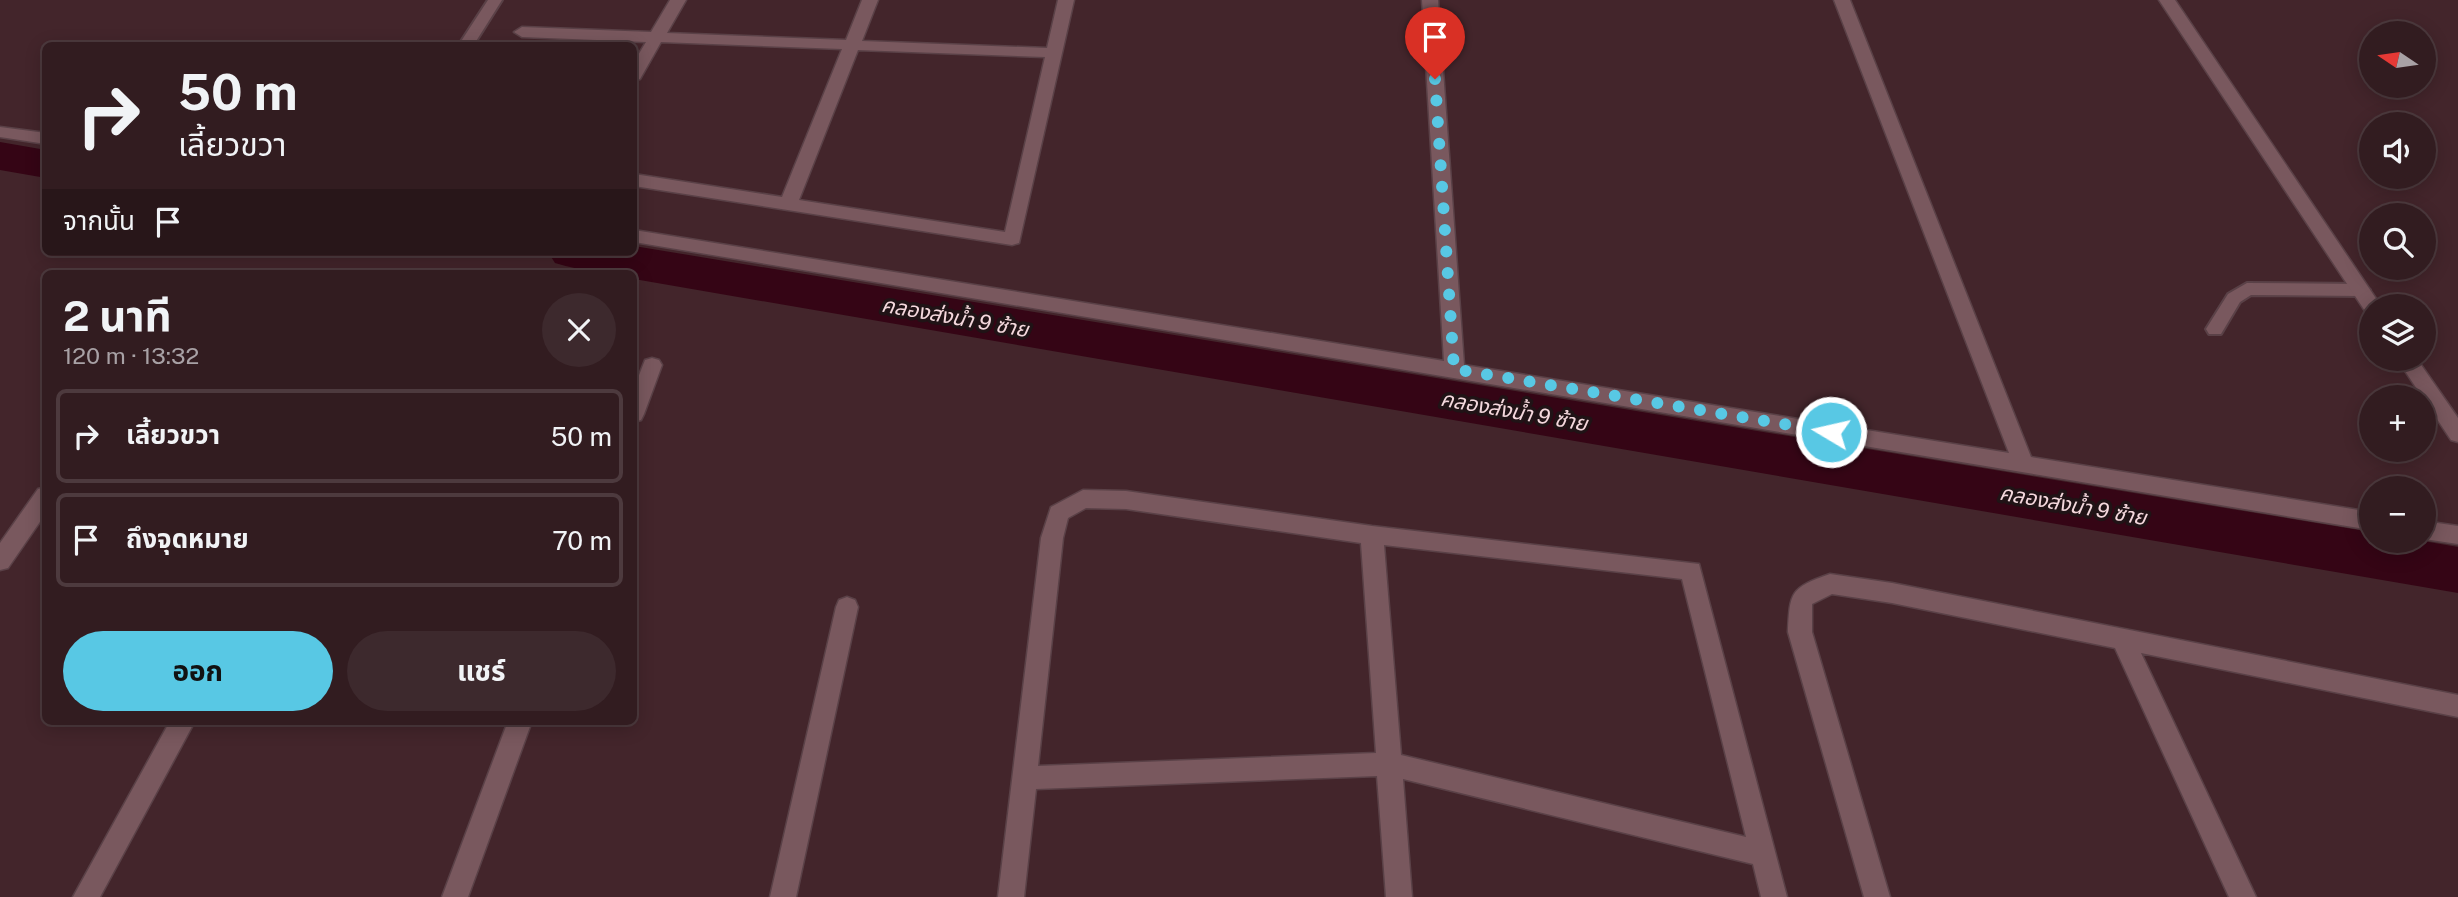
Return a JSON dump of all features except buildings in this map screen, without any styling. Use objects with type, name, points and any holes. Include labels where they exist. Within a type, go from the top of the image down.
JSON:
[{"type":"street","points":[[637,70],[678,0]]},
{"type":"street","points":[[788,204],[870,0]]},
{"type":"street","points":[[637,180],[1012,239],[1066,0]]},
{"type":"street","points":[[1430,0],[1454,369]]},
{"type":"street","points":[[1842,0],[2023,463]]},
{"type":"street","points":[[2167,0],[2364,294]]},
{"type":"street","points":[[522,32],[1054,52]]},
{"type":"street","points":[[0,132],[42,138]]},
{"type":"street","points":[[637,236],[2359,519]]},
{"type":"street","points":[[637,406],[652,365]]},
{"type":"street","points":[[2415,371],[2458,434]]},
{"type":"street","points":[[1011,897],[1052,538],[1059,513],[1083,499],[1126,500],[1372,535],[1691,571],[1774,897]]},
{"type":"street","points":[[0,561],[42,501]]},
{"type":"street","points":[[2436,532],[2458,535]]},
{"type":"street","points":[[1372,535],[1399,897]]},
{"type":"street","points":[[1877,897],[1800,632],[1801,599],[1830,584],[2458,706]]},
{"type":"street","points":[[783,897],[847,607]]},
{"type":"street","points":[[2123,639],[2243,897]]},
{"type":"street","points":[[86,897],[181,725]]},
{"type":"street","points":[[455,897],[519,725]]},
{"type":"street","points":[[1025,778],[1389,764],[1763,854]]},
{"type":"lane","points":[[467,42],[492,0]]},
{"type":"lane","points":[[2215,329],[2234,298],[2247,289],[2361,290]]},
{"type":"waterway","name":"คลองส่งน้ำ 9 ซ้าย","points":[[0,156],[42,163]]},
{"type":"waterway","name":"คลองส่งน้ำ 9 ซ้าย","points":[[595,256],[2458,570]]},
{"type":"route","points":[[1435,79],[1454,369],[1831,432]]}]
